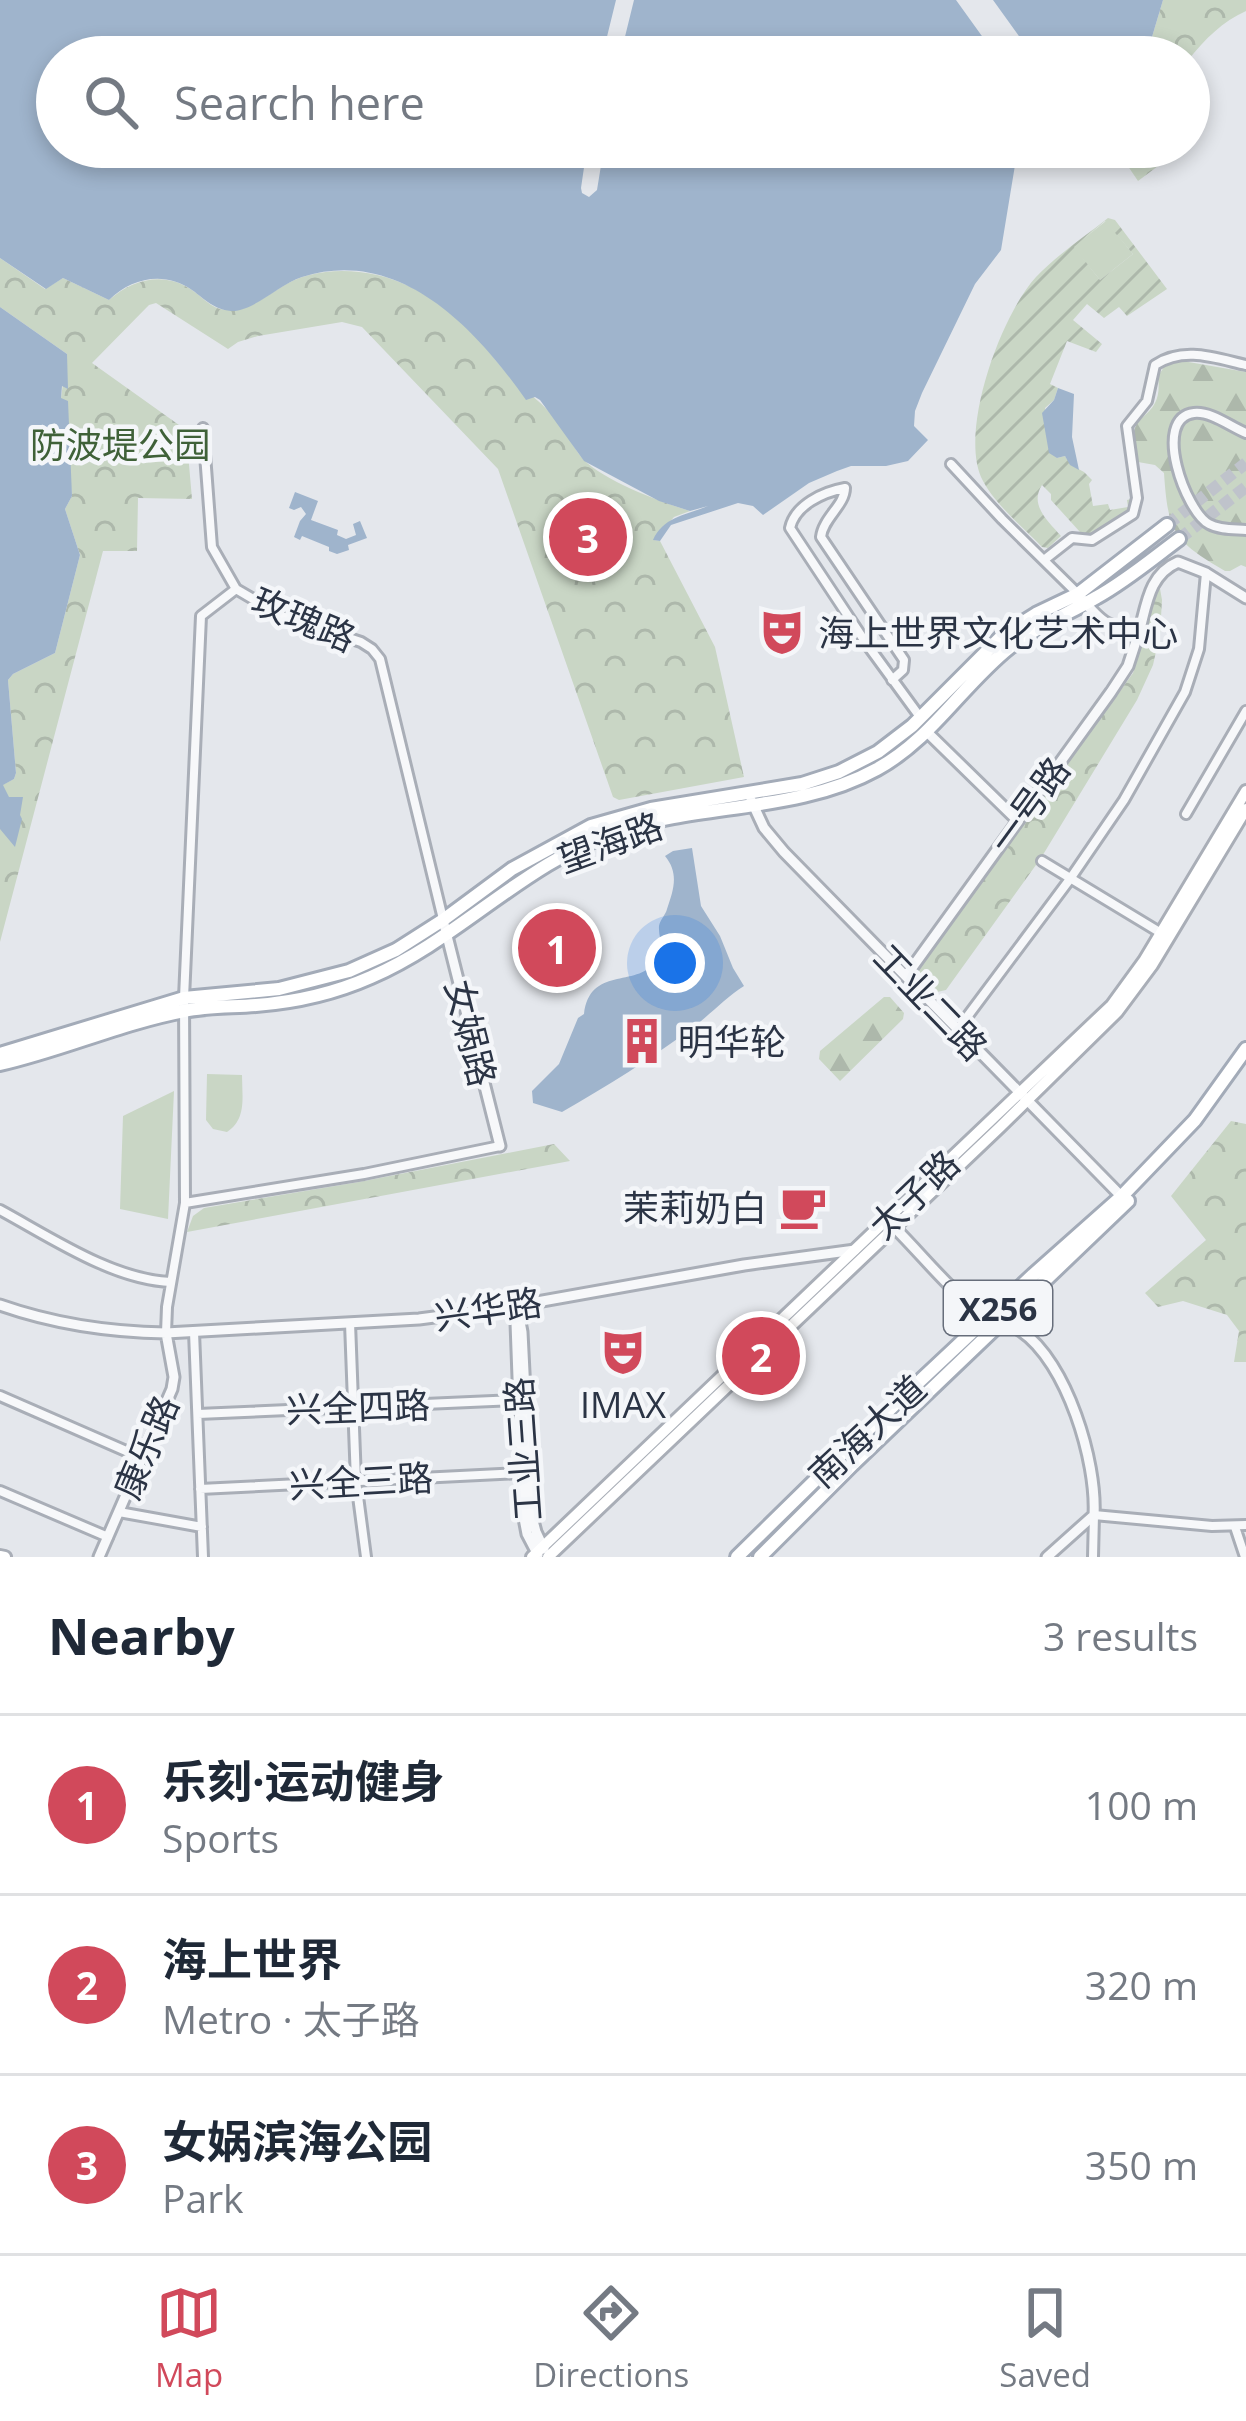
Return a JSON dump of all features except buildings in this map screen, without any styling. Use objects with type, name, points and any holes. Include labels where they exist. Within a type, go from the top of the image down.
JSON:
[{"type":"main road","name":"望海路","points":[[0,1054],[185,1004],[281,1002],[332,991],[385,971],[445,927],[623,823],[844,785],[882,766],[927,732],[1012,646],[1082,599],[1167,525]]},
{"type":"main road","name":"望海路","points":[[751,799],[839,772],[878,752],[921,718],[1003,635],[1036,614],[1123,581],[1179,539]]},
{"type":"main road","name":"太子路","points":[[542,1555],[894,1226],[1112,1005],[1246,791]]},
{"type":"main road","name":"太子路","points":[[542,1555],[856,1249],[1129,998],[1246,809]]},
{"type":"main road","name":"望海路","points":[[0,1064],[185,1004]]},
{"type":"main road","name":"南海大道","points":[[737,1557],[986,1319],[1124,1199],[1195,1120],[1246,1049]]},
{"type":"main road","name":"南海大道","points":[[760,1557],[1200,1124],[1246,1063]]},
{"type":"street","points":[[1044,560],[1072,538],[1091,540],[1133,514],[1137,498],[1127,426],[1147,401],[1155,365],[1182,354],[1246,365]]},
{"type":"street","points":[[1246,433],[1194,413],[1178,422],[1173,439],[1195,513],[1219,528],[1246,530]]},
{"type":"street","points":[[203,428],[212,547],[236,589]]},
{"type":"street","points":[[951,464],[1106,624],[1141,629]]},
{"type":"street","points":[[892,680],[903,670],[904,660],[821,536],[846,493],[844,488],[833,490],[795,514],[790,528],[892,680],[921,718]]},
{"type":"street","name":"一号路","points":[[906,976],[1121,677],[1133,654],[1151,586],[1172,564],[1183,562],[1206,573]]},
{"type":"street","points":[[958,1029],[1124,800],[1185,692],[1199,649],[1206,573],[1246,598]]},
{"type":"street","name":"玫瑰路","points":[[166,1333],[185,1203],[185,1004],[201,616],[236,589],[281,616],[367,645],[380,659],[445,927]]},
{"type":"street","points":[[1186,814],[1246,711]]},
{"type":"street","points":[[927,732],[1017,820]]},
{"type":"street","name":"工业二路","points":[[751,799],[773,840],[1124,1199]]},
{"type":"street","points":[[1042,861],[1161,933]]},
{"type":"street","name":"女娲路","points":[[445,927],[500,1146]]},
{"type":"street","points":[[185,1203],[500,1146]]},
{"type":"street","points":[[0,1210],[125,1273],[171,1282]]},
{"type":"street","points":[[894,1226],[986,1319],[1022,1331],[1061,1378],[1094,1486],[1093,1557]]},
{"type":"street","name":"兴华路","points":[[0,1305],[101,1330],[166,1333],[419,1319],[856,1249]]},
{"type":"street","points":[[807,1256],[827,1264],[831,1273]]},
{"type":"street","name":"工业三路","points":[[517,1306],[531,1513],[542,1555]]},
{"type":"street","name":"工业三路","points":[[517,1306],[525,1527],[542,1555]]},
{"type":"street","points":[[350,1323],[356,1481],[366,1557]]},
{"type":"street","points":[[194,1332],[203,1557]]},
{"type":"street","name":"康乐路","points":[[99,1557],[173,1385],[166,1333]]},
{"type":"street","points":[[0,1396],[142,1457]]},
{"type":"street","name":"兴全四路","points":[[198,1414],[518,1400]]},
{"type":"street","name":"兴全三路","points":[[200,1489],[521,1473]]},
{"type":"street","points":[[0,1491],[108,1537]]},
{"type":"street","points":[[118,1512],[202,1527]]},
{"type":"street","points":[[1047,1557],[1094,1515],[1246,1525]]},
{"type":"street","points":[[1234,1527],[1245,1557]]},
{"type":"green space","points":[[1163,0],[1246,0],[1246,11],[1210,36],[1152,36]]},
{"type":"green space","points":[[1129,168],[1155,168],[1138,181]]},
{"type":"green space","points":[[1108,218],[1115,220],[1167,289],[1127,316],[1119,307],[1104,318],[1087,304],[1073,320],[1102,344],[1096,352],[1067,341],[1050,384],[1058,388],[1045,408],[1057,458],[1065,456],[1092,480],[1093,506],[1128,507],[1131,499],[1132,504],[1124,516],[1090,534],[1080,532],[1042,485],[1039,506],[1061,536],[1048,548],[1042,547],[1000,505],[981,477],[976,456],[980,402],[998,344],[1023,294],[1044,269]],"holes":[[[1105,221],[1133,254],[1100,280],[1074,247]]]},
{"type":"green space","points":[[1106,221],[1133,254],[1100,280],[1073,247]]},
{"type":"green space","name":"防波堤公园","points":[[0,258],[45,289],[63,278],[109,300],[128,287],[160,279],[181,284],[219,309],[238,309],[298,279],[349,271],[395,280],[442,306],[547,410],[592,467],[634,490],[690,511],[674,517],[654,540],[660,541],[715,647],[744,777],[619,800],[613,797],[498,469],[362,327],[342,322],[258,336],[228,349],[156,303],[92,363],[186,430],[192,499],[138,498],[137,551],[103,551],[0,942],[0,786],[16,773],[8,680],[55,653],[80,555],[65,509],[72,496],[61,398],[67,354],[0,307]]},
{"type":"green space","points":[[1177,360],[1246,372],[1246,567],[1225,571],[1184,543],[1168,509],[1164,473],[1155,465],[1138,462],[1134,431],[1154,405],[1158,376]]},
{"type":"green space","points":[[1159,583],[1160,634],[1137,700],[1041,858],[946,990],[937,992],[919,976],[919,969],[1133,673]]},
{"type":"green space","points":[[884,997],[890,997],[904,1013],[903,1019],[840,1081],[819,1059],[820,1051]]},
{"type":"green space","points":[[207,1074],[242,1075],[241,1114],[227,1132],[213,1129],[206,1120]]},
{"type":"green space","points":[[174,1091],[168,1219],[120,1209],[123,1116]]},
{"type":"green space","points":[[1231,1121],[1246,1124],[1246,1362],[1234,1362],[1239,1331],[1227,1315],[1183,1301],[1158,1307],[1145,1293],[1206,1240],[1171,1196]]},
{"type":"green space","points":[[554,1144],[570,1161],[187,1232],[193,1216],[204,1208]]},
{"type":"water","points":[[0,0],[616,0],[607,36],[36,36],[36,168],[584,168],[581,188],[589,197],[597,190],[601,168],[1015,168],[1001,250],[975,284],[915,411],[914,426],[928,440],[908,461],[851,466],[809,483],[763,515],[753,506],[738,503],[671,525],[660,541],[653,540],[670,521],[708,506],[690,511],[659,501],[584,461],[540,400],[526,400],[459,322],[403,284],[371,273],[338,270],[302,277],[248,307],[231,311],[171,280],[138,282],[109,300],[63,278],[46,289],[0,258]]},
{"type":"water","points":[[634,0],[956,0],[982,36],[625,36]]},
{"type":"water","points":[[993,0],[1163,0],[1152,36],[1019,36]]},
{"type":"water","points":[[0,307],[67,354],[68,389],[62,386],[61,398],[68,401],[72,496],[65,509],[80,555],[55,653],[8,680],[16,773],[3,785],[9,797],[23,797],[15,847],[0,829]]},
{"type":"water","points":[[1058,388],[1074,394],[1072,437],[1079,470],[1065,456],[1049,453],[1042,413]]},
{"type":"water","points":[[295,492],[318,501],[311,520],[338,530],[337,535],[346,539],[356,535],[353,524],[360,521],[367,538],[337,554],[302,536],[300,540],[294,537],[306,514],[301,507],[289,508]]},
{"type":"water","points":[[692,848],[701,906],[744,986],[661,1051],[562,1112],[533,1103],[532,1091],[559,1064],[595,989],[647,970],[656,962],[662,949],[659,926],[674,881],[665,856]]},
{"type":"tunnel","points":[[1167,525],[1246,463]]},
{"type":"tunnel","points":[[1179,539],[1246,487]]},
{"type":"place","name":"女娲滨海公园","points":[[588,537]]},
{"type":"place","name":"海上世界文化艺术中心","points":[[782,632]]},
{"type":"place","name":"乐刻·运动健身","points":[[557,948]]},
{"type":"place","name":"明华轮","points":[[642,1041]]},
{"type":"place","name":"茉莉奶白","points":[[803,1207]]},
{"type":"place","name":"IMAX","points":[[623,1352]]},
{"type":"place","name":"海上世界","points":[[761,1356]]}]
